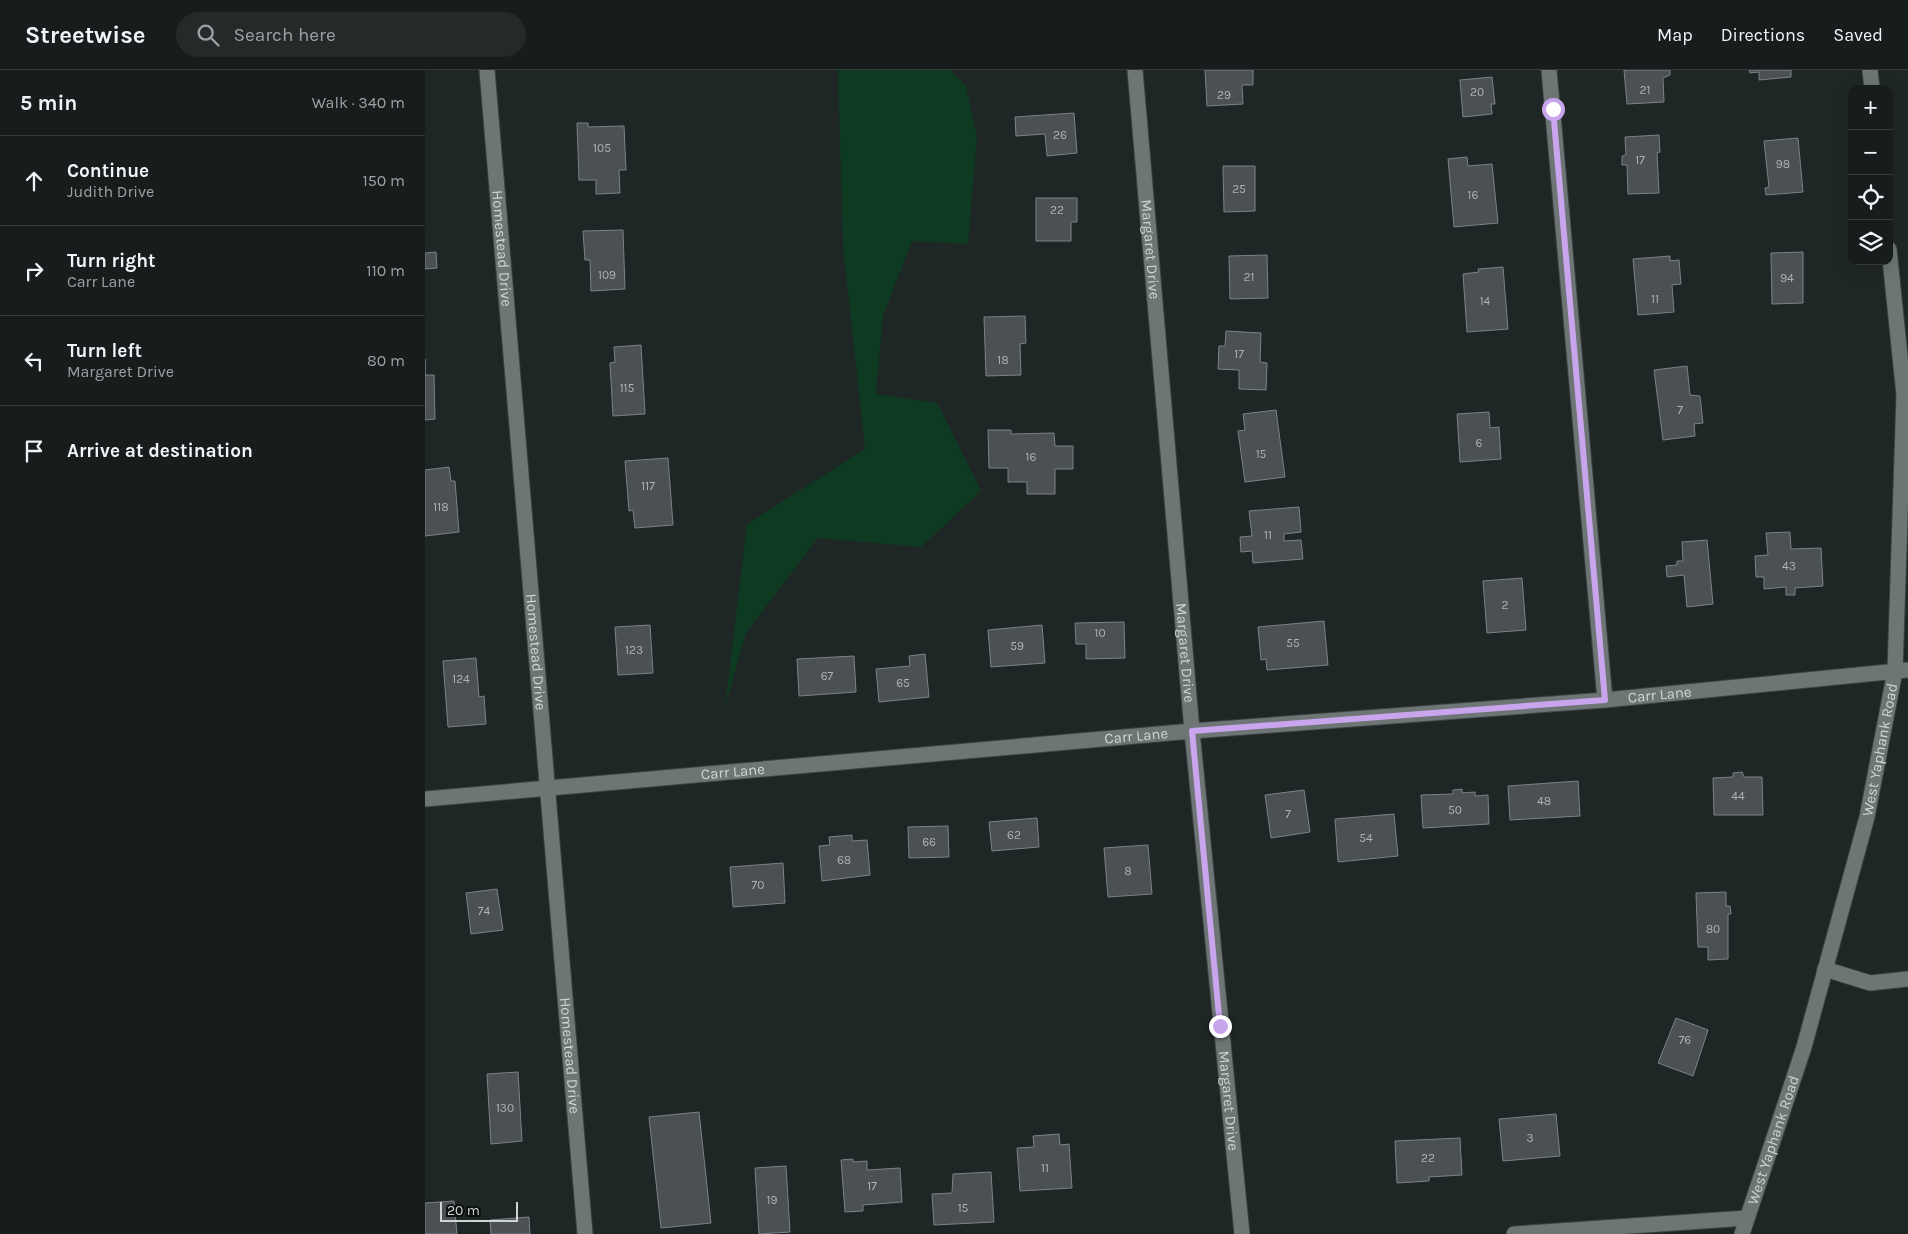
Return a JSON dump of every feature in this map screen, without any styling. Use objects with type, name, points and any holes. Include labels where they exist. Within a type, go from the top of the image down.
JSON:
[{"type":"street","name":"Homestead Drive","points":[[487,70],[585,1234]]},
{"type":"street","name":"Margaret Drive","points":[[1135,70],[1192,731],[1242,1234]]},
{"type":"street","points":[[1549,70],[1605,700]]},
{"type":"street","points":[[1870,70],[1872,85]]},
{"type":"street","name":"West Yaphank Road","points":[[1742,1234],[1804,1047],[1867,817],[1901,671],[1904,395],[1891,265]]},
{"type":"street","name":"Carr Lane","points":[[425,799],[1192,731],[1605,700],[1901,671]]},
{"type":"street","points":[[1825,969],[1870,982],[1908,979]]},
{"type":"street","points":[[1514,1234],[1577,1232],[1747,1218]]},
{"type":"green space","points":[[838,70],[950,70],[966,86],[977,138],[968,244],[912,241],[883,316],[876,394],[937,403],[981,491],[921,547],[818,538],[746,633],[725,707],[747,524],[865,449],[843,246]]},
{"type":"building","points":[[1205,70],[1253,70],[1253,85],[1242,85],[1243,104],[1207,106]]},
{"type":"building","points":[[1624,70],[1670,70],[1670,75],[1663,78],[1664,102],[1627,104]]},
{"type":"building","points":[[1749,70],[1791,70],[1791,77],[1759,80],[1759,72],[1750,73]]},
{"type":"building","points":[[1492,77],[1495,104],[1491,104],[1492,114],[1463,117],[1460,80]]},
{"type":"building","points":[[1074,113],[1077,153],[1047,156],[1045,134],[1016,136],[1015,117]]},
{"type":"building","points":[[577,123],[588,123],[588,127],[624,126],[626,170],[619,170],[620,193],[596,194],[596,180],[579,180]]},
{"type":"building","points":[[1659,135],[1660,152],[1657,153],[1659,193],[1628,194],[1627,165],[1622,165],[1622,156],[1626,155],[1625,137]]},
{"type":"building","points":[[1798,138],[1803,192],[1766,195],[1765,188],[1769,187],[1764,141]]},
{"type":"building","points":[[1467,157],[1468,166],[1492,164],[1498,223],[1454,227],[1448,159]]},
{"type":"building","points":[[1223,166],[1255,166],[1255,211],[1224,212]]},
{"type":"building","points":[[1036,198],[1077,198],[1077,222],[1071,222],[1071,241],[1036,241]]},
{"type":"building","points":[[623,230],[625,289],[591,291],[590,260],[585,260],[583,231]]},
{"type":"building","points":[[436,252],[437,268],[425,269],[425,253]]},
{"type":"building","points":[[1803,252],[1803,303],[1772,304],[1771,253]]},
{"type":"building","points":[[1267,255],[1268,298],[1230,299],[1229,256]]},
{"type":"building","points":[[1670,256],[1670,261],[1679,260],[1681,284],[1672,285],[1674,312],[1638,315],[1633,259]]},
{"type":"building","points":[[1503,267],[1508,329],[1467,332],[1463,274],[1479,272],[1478,269]]},
{"type":"building","points":[[1025,316],[1026,343],[1020,344],[1021,375],[986,376],[984,317]]},
{"type":"building","points":[[1226,331],[1261,333],[1260,362],[1267,363],[1266,390],[1239,389],[1239,370],[1218,369],[1219,346],[1225,346]]},
{"type":"building","points":[[641,345],[645,414],[613,416],[610,363],[615,362],[614,347]]},
{"type":"building","points":[[1687,366],[1690,395],[1700,396],[1703,423],[1694,424],[1695,436],[1663,440],[1654,370]]},
{"type":"building","points":[[425,375],[434,375],[435,419],[425,420]]},
{"type":"building","points":[[1276,410],[1285,477],[1245,482],[1238,431],[1245,430],[1243,414]]},
{"type":"building","points":[[1489,412],[1490,428],[1499,427],[1501,459],[1460,462],[1457,414]]},
{"type":"building","points":[[988,430],[1011,430],[1011,434],[1054,433],[1055,446],[1073,446],[1073,469],[1055,469],[1055,494],[1027,494],[1027,482],[1008,482],[1008,468],[989,468]]},
{"type":"building","points":[[668,458],[673,525],[635,528],[633,510],[629,511],[625,461]]},
{"type":"building","points":[[449,467],[451,481],[455,481],[459,532],[425,536],[425,470]]},
{"type":"building","points":[[1299,507],[1301,532],[1284,534],[1284,541],[1301,540],[1303,559],[1253,563],[1252,551],[1241,552],[1240,537],[1252,536],[1249,511]]},
{"type":"building","points":[[1790,532],[1791,549],[1821,548],[1823,586],[1795,588],[1795,595],[1786,595],[1786,587],[1764,589],[1764,577],[1756,577],[1755,556],[1768,555],[1766,533]]},
{"type":"building","points":[[1707,540],[1713,604],[1687,607],[1684,575],[1667,577],[1666,566],[1677,565],[1677,561],[1683,561],[1682,542]]},
{"type":"building","points":[[1522,578],[1526,630],[1487,633],[1483,581]]},
{"type":"building","points":[[1324,621],[1328,665],[1267,670],[1266,659],[1261,660],[1258,627]]},
{"type":"building","points":[[1124,622],[1125,658],[1086,659],[1086,644],[1076,644],[1075,623]]},
{"type":"building","points":[[650,625],[653,673],[618,675],[615,627]]},
{"type":"building","points":[[1042,625],[1045,663],[991,667],[988,630]]},
{"type":"building","points":[[925,654],[929,697],[879,702],[876,669],[910,666],[909,656]]},
{"type":"building","points":[[854,656],[856,692],[799,696],[797,659]]},
{"type":"building","points":[[476,658],[479,697],[484,696],[486,724],[448,727],[443,661]]},
{"type":"building","points":[[1742,772],[1744,777],[1762,777],[1763,815],[1714,815],[1713,778],[1733,777],[1733,773]]},
{"type":"building","points":[[1578,781],[1580,816],[1510,820],[1508,786]]},
{"type":"building","points":[[1462,789],[1462,793],[1475,792],[1475,796],[1488,795],[1489,824],[1423,828],[1421,795],[1453,794],[1453,790]]},
{"type":"building","points":[[1304,790],[1310,832],[1271,838],[1265,795]]},
{"type":"building","points":[[1394,814],[1398,856],[1338,862],[1335,819]]},
{"type":"building","points":[[1037,818],[1039,847],[992,851],[989,822]]},
{"type":"building","points":[[948,826],[949,857],[909,858],[908,827]]},
{"type":"building","points":[[852,835],[852,841],[867,840],[870,875],[822,881],[819,846],[830,845],[829,837]]},
{"type":"building","points":[[1148,845],[1152,894],[1108,897],[1104,848]]},
{"type":"building","points":[[783,863],[785,903],[733,907],[730,867]]},
{"type":"building","points":[[497,889],[503,930],[471,934],[466,893]]},
{"type":"building","points":[[1726,892],[1726,906],[1730,906],[1731,914],[1728,914],[1728,959],[1708,960],[1708,947],[1698,947],[1696,893]]},
{"type":"building","points":[[1676,1018],[1708,1030],[1693,1076],[1658,1063]]},
{"type":"building","points":[[518,1072],[522,1141],[491,1144],[487,1074]]},
{"type":"building","points":[[699,1112],[711,1223],[661,1228],[649,1117]]},
{"type":"building","points":[[1556,1114],[1560,1156],[1503,1161],[1499,1119]]},
{"type":"building","points":[[1059,1134],[1060,1145],[1069,1144],[1072,1188],[1020,1191],[1017,1148],[1034,1147],[1033,1136]]},
{"type":"building","points":[[1460,1138],[1462,1175],[1429,1177],[1429,1181],[1397,1183],[1395,1141]]},
{"type":"building","points":[[853,1159],[853,1162],[867,1161],[867,1170],[900,1168],[902,1202],[863,1205],[863,1211],[845,1212],[841,1160]]},
{"type":"building","points":[[786,1166],[790,1232],[759,1234],[755,1168]]},
{"type":"building","points":[[991,1172],[994,1222],[934,1225],[932,1194],[952,1193],[953,1174]]},
{"type":"building","points":[[454,1201],[457,1234],[425,1234],[425,1203]]},
{"type":"building","points":[[529,1217],[530,1234],[491,1234],[490,1220]]},
{"type":"route","points":[[1220,1026],[1192,731],[1605,700],[1553,109]]}]
